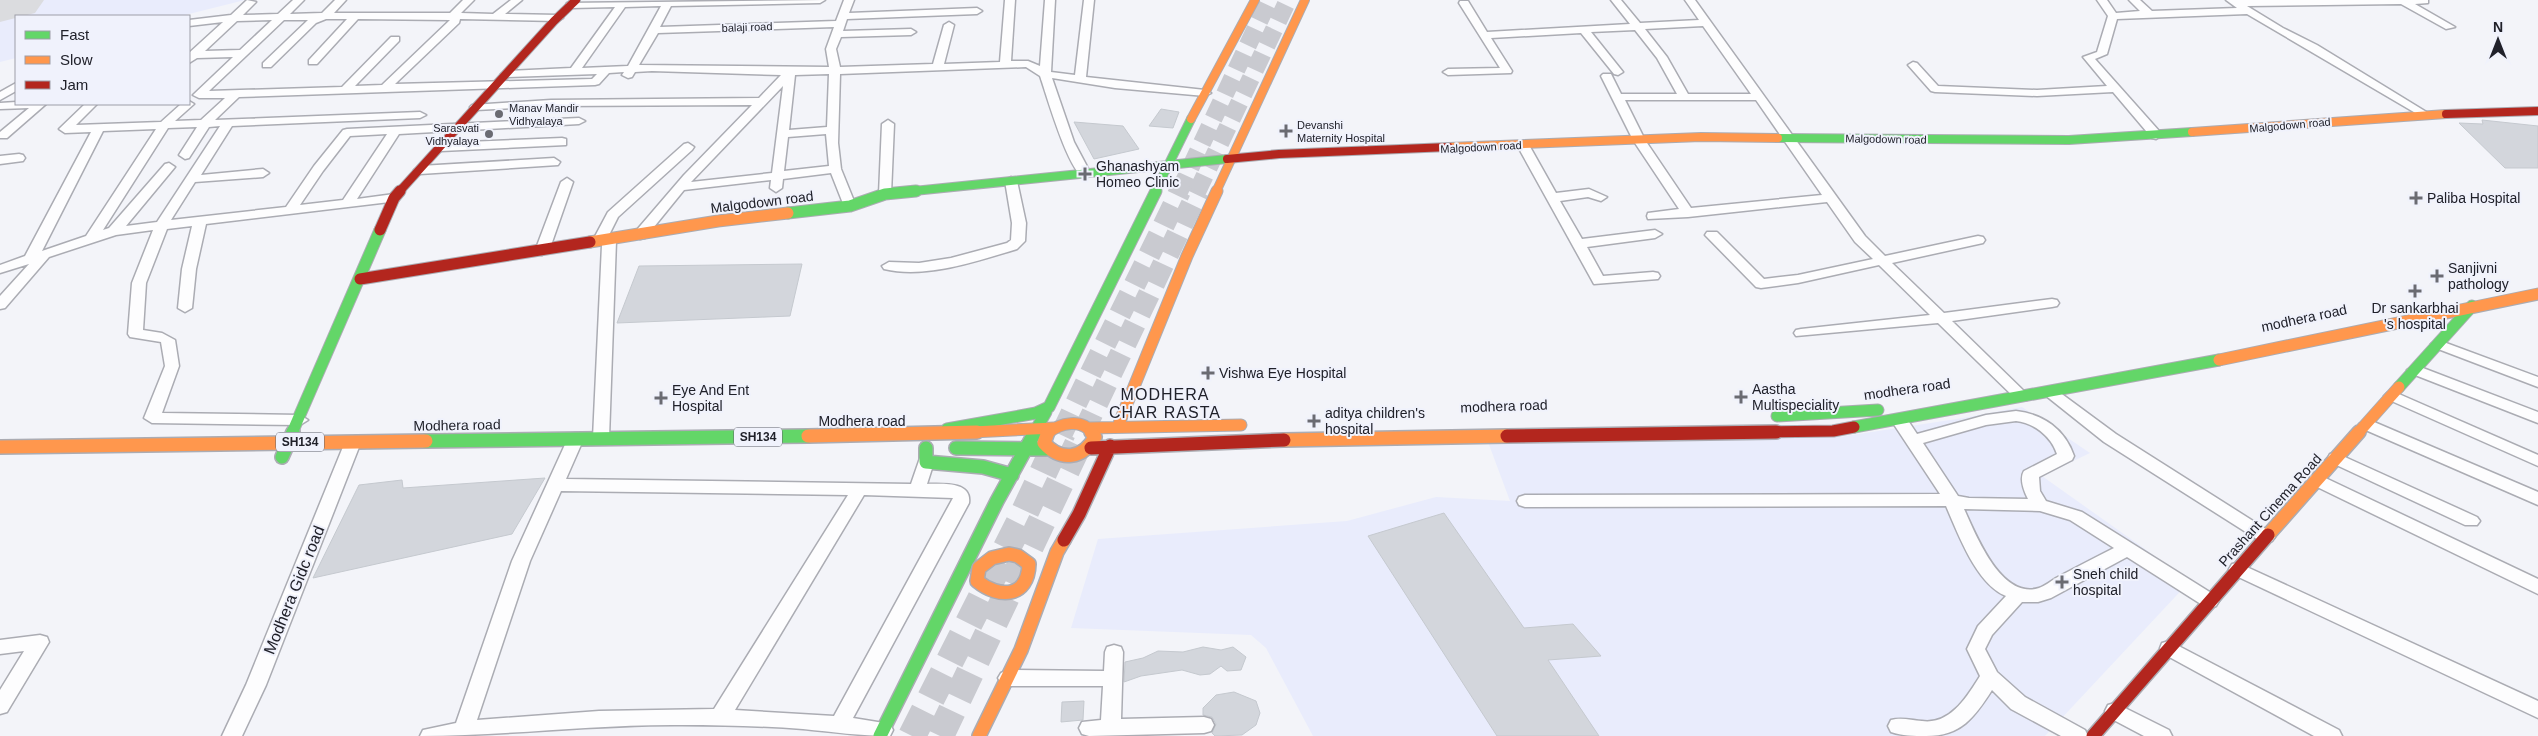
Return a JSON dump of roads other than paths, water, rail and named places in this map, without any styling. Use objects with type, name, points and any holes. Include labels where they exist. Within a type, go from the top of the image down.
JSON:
[{"type":"street","points":[[194,95],[243,53],[299,0]]},
{"type":"street","points":[[267,65],[312,21],[324,16],[341,0]]},
{"type":"street","points":[[454,15],[469,0]]},
{"type":"street","points":[[495,17],[516,0]]},
{"type":"street","points":[[283,457],[394,198],[574,2],[622,4],[820,0]]},
{"type":"street","points":[[849,0],[831,50],[835,70],[832,130],[835,169],[850,206]]},
{"type":"street","points":[[1005,64],[1010,0]]},
{"type":"street","points":[[1050,0],[1045,74],[1068,142],[1085,174]]},
{"type":"street","points":[[1080,79],[1089,0]]},
{"type":"street","points":[[430,736],[464,728],[595,719],[721,716],[840,724],[881,733],[1012,475],[1049,407],[1205,93],[1255,0]]},
{"type":"street","points":[[1118,426],[1187,256],[1305,0]]},
{"type":"street","points":[[1616,0],[1662,57],[1685,98]]},
{"type":"street","points":[[1690,0],[1860,239],[2018,393]]},
{"type":"street","points":[[2102,0],[2113,16]]},
{"type":"street","points":[[2134,0],[2149,14]]},
{"type":"street","points":[[2232,1],[2424,1]]},
{"type":"street","points":[[2232,1],[2313,47],[2424,116]]},
{"type":"street","points":[[2402,1],[2450,27]]},
{"type":"street","points":[[190,57],[251,2]]},
{"type":"street","points":[[629,74],[656,30],[655,25],[668,3]]},
{"type":"street","points":[[574,71],[622,4]]},
{"type":"street","points":[[1448,72],[1507,71],[1464,4]]},
{"type":"street","points":[[839,25],[977,11]]},
{"type":"street","points":[[2113,16],[2248,11]]},
{"type":"street","points":[[313,62],[356,15]]},
{"type":"street","points":[[190,23],[235,18],[356,15],[558,18]]},
{"type":"street","points":[[383,90],[455,21],[454,15]]},
{"type":"street","points":[[2113,16],[2102,54],[2088,57],[2114,90],[2156,135]]},
{"type":"street","points":[[1485,35],[1706,23]]},
{"type":"street","points":[[839,25],[911,32]]},
{"type":"street","name":"balaji road","points":[[656,30],[839,25]]},
{"type":"street","points":[[938,66],[949,25]]},
{"type":"street","points":[[1584,30],[1612,74],[1618,98],[1639,140],[1688,212]]},
{"type":"street","points":[[344,91],[395,40]]},
{"type":"street","points":[[190,57],[243,53]]},
{"type":"street","points":[[506,74],[606,70],[629,74],[714,68],[790,72],[1028,64],[1045,74],[1205,93]]},
{"type":"street","points":[[1914,65],[1935,89],[2037,93],[2114,90]]},
{"type":"street","points":[[194,95],[383,90],[498,83],[595,82],[606,70]]},
{"type":"street","points":[[640,235],[680,187],[790,72]]},
{"type":"street","points":[[777,182],[790,72]]},
{"type":"street","points":[[186,155],[206,122],[236,94]]},
{"type":"street","points":[[1618,98],[1760,97]]},
{"type":"street","points":[[476,107],[551,103],[762,101]]},
{"type":"street","points":[[0,106],[16,105]]},
{"type":"street","points":[[3,135],[39,105]]},
{"type":"street","points":[[90,105],[65,129],[420,114]]},
{"type":"street","points":[[91,239],[164,124],[187,105]]},
{"type":"street","name":"Malgodown road","points":[[360,279],[604,241],[718,221],[850,206],[885,194],[1280,154],[1700,137],[2069,140],[2424,116],[2538,111]]},
{"type":"street","points":[[229,121],[161,226],[139,283],[135,334],[157,336],[168,340],[172,366],[152,418],[300,420]]},
{"type":"street","points":[[290,211],[318,169],[347,133],[579,121]]},
{"type":"street","points":[[885,194],[888,124]]},
{"type":"street","points":[[30,260],[99,127]]},
{"type":"street","points":[[783,134],[832,130]]},
{"type":"street","points":[[347,204],[395,131]]},
{"type":"street","points":[[440,147],[562,142]]},
{"type":"street","points":[[1523,145],[1599,281],[1654,276]]},
{"type":"street","points":[[601,438],[604,241],[613,216],[688,147]]},
{"type":"street","points":[[0,160],[20,158]]},
{"type":"street","points":[[420,170],[554,162]]},
{"type":"street","points":[[114,231],[169,167]]},
{"type":"street","points":[[680,187],[777,182],[835,169]]},
{"type":"street","points":[[192,180],[263,173]]},
{"type":"street","points":[[888,266],[907,268],[966,260],[1012,246],[1018,242],[1019,223],[1011,181]]},
{"type":"street","points":[[542,250],[567,182]]},
{"type":"street","points":[[1551,198],[1589,193],[1601,197]]},
{"type":"street","points":[[1,270],[114,231],[394,198]]},
{"type":"street","points":[[1653,216],[1831,198]]},
{"type":"street","points":[[185,308],[189,269],[200,222]]},
{"type":"street","points":[[1578,244],[1655,234]]},
{"type":"street","points":[[1712,235],[1761,284],[1798,279],[1978,240]]},
{"type":"street","points":[[0,305],[44,255]]},
{"type":"street","name":"modhera road","points":[[1765,416],[1880,410],[2018,393],[2538,287]]},
{"type":"street","points":[[930,451],[1028,447],[1046,449],[1052,453],[1068,457],[1085,452],[1091,448],[1110,446],[1395,438],[1832,432],[1899,420],[2018,393],[2050,392],[2175,369],[2472,306],[2538,294]]},
{"type":"street","points":[[1801,332],[1941,318],[2052,303]]},
{"type":"street","name":"Prashant Cinema Road","points":[[2093,736],[2266,537],[2472,306]]},
{"type":"street","points":[[2438,344],[2538,382]]},
{"type":"street","points":[[2415,370],[2538,418]]},
{"type":"street","points":[[2050,392],[2110,438],[2266,537]]},
{"type":"street","points":[[2392,396],[2538,460]]},
{"type":"street","points":[[914,435],[1036,413],[1049,407]]},
{"type":"street","points":[[1912,441],[2001,417],[2026,416],[2046,428],[2063,444],[2066,456],[2030,475],[2032,490],[2040,505]]},
{"type":"street","points":[[1899,420],[1952,500],[1972,543],[1994,578],[2004,589],[2017,596],[2038,596],[2127,549]]},
{"type":"street","points":[[914,435],[1054,428],[1069,423],[1089,428],[1256,425]]},
{"type":"street","points":[[2367,424],[2538,499]]},
{"type":"street","points":[[1393,425],[1395,438]]},
{"type":"street","points":[[1046,449],[1045,438],[1054,428]]},
{"type":"street","points":[[1089,428],[1095,437],[1091,448]]},
{"type":"street","name":"Modhera road","points":[[0,447],[290,442],[349,452],[573,449],[601,438],[914,435]]},
{"type":"street","points":[[979,736],[1008,678],[1040,600],[1057,552],[1079,514],[1110,446]]},
{"type":"street","points":[[464,728],[521,561],[573,449]]},
{"type":"street","points":[[930,451],[1012,475]]},
{"type":"street","points":[[917,490],[930,451]]},
{"type":"street","name":"Modhera Gidc road","points":[[232,736],[256,686],[349,452]]},
{"type":"street","points":[[2336,458],[2471,522]]},
{"type":"street","points":[[2317,480],[2538,587]]},
{"type":"street","points":[[555,485],[955,491],[962,496],[961,503],[840,724]]},
{"type":"street","points":[[721,716],[859,490]]},
{"type":"street","points":[[1525,501],[1952,500],[1969,504],[2040,505],[2076,516],[2210,601]]},
{"type":"street","points":[[978,541],[1001,555]]},
{"type":"street","points":[[1024,559],[1057,552]]},
{"type":"street","points":[[980,587],[977,581],[979,568],[992,558],[1001,555],[1018,556],[1029,564],[1031,576],[1021,588],[1013,592]]},
{"type":"street","points":[[2238,569],[2538,710]]},
{"type":"street","points":[[953,590],[980,587],[995,593],[1013,592],[1040,600]]},
{"type":"street","points":[[2017,596],[1985,631],[1976,649],[1990,676],[2018,704],[2078,736]]},
{"type":"street","points":[[0,648],[40,642],[0,706]]},
{"type":"street","points":[[2170,648],[2332,736]]},
{"type":"street","points":[[1111,732],[1114,652]]},
{"type":"street","points":[[1898,726],[1934,730],[1949,724],[1970,709],[1990,676]]},
{"type":"street","points":[[1008,678],[1112,679]]},
{"type":"street","points":[[2115,710],[2162,736]]},
{"type":"street","points":[[1088,728],[1111,732],[1204,725]]},
{"type":"tunnel","points":[[1179,192],[1269,0]]},
{"type":"tunnel","points":[[1197,192],[1288,0]]},
{"type":"tunnel","points":[[1062,433],[1180,191]]},
{"type":"tunnel","points":[[1083,433],[1198,191]]},
{"type":"tunnel","points":[[912,736],[1023,516],[1062,432]]},
{"type":"tunnel","points":[[940,736],[1084,432]]},
{"type":"place","name":"Manav Mandir Vidhyalaya","points":[[499,114]]},
{"type":"place","name":"Devanshi Maternity Hospital","points":[[1286,131]]},
{"type":"place","name":"Sarasvati Vidhyalaya","points":[[489,134]]},
{"type":"place","name":"Ghanashyam Homeo Clinic","points":[[1085,174]]},
{"type":"place","name":"Paliba Hospital","points":[[2416,198]]},
{"type":"place","name":"Sanjivni pathology","points":[[2437,276]]},
{"type":"place","name":"Dr sankarbhai 's hospital","points":[[2415,291]]},
{"type":"place","name":"Vishwa Eye Hospital","points":[[1208,373]]},
{"type":"place","name":"Aastha Multispeciality","points":[[1741,397]]},
{"type":"place","name":"Eye And Ent Hospital","points":[[661,398]]},
{"type":"place","name":"aditya children's hospital","points":[[1314,421]]},
{"type":"place","name":"Sneh child hospital","points":[[2062,582]]},
{"type":"district","name":"MODHERA CHAR RASTA","points":[[1165,403]]}]
